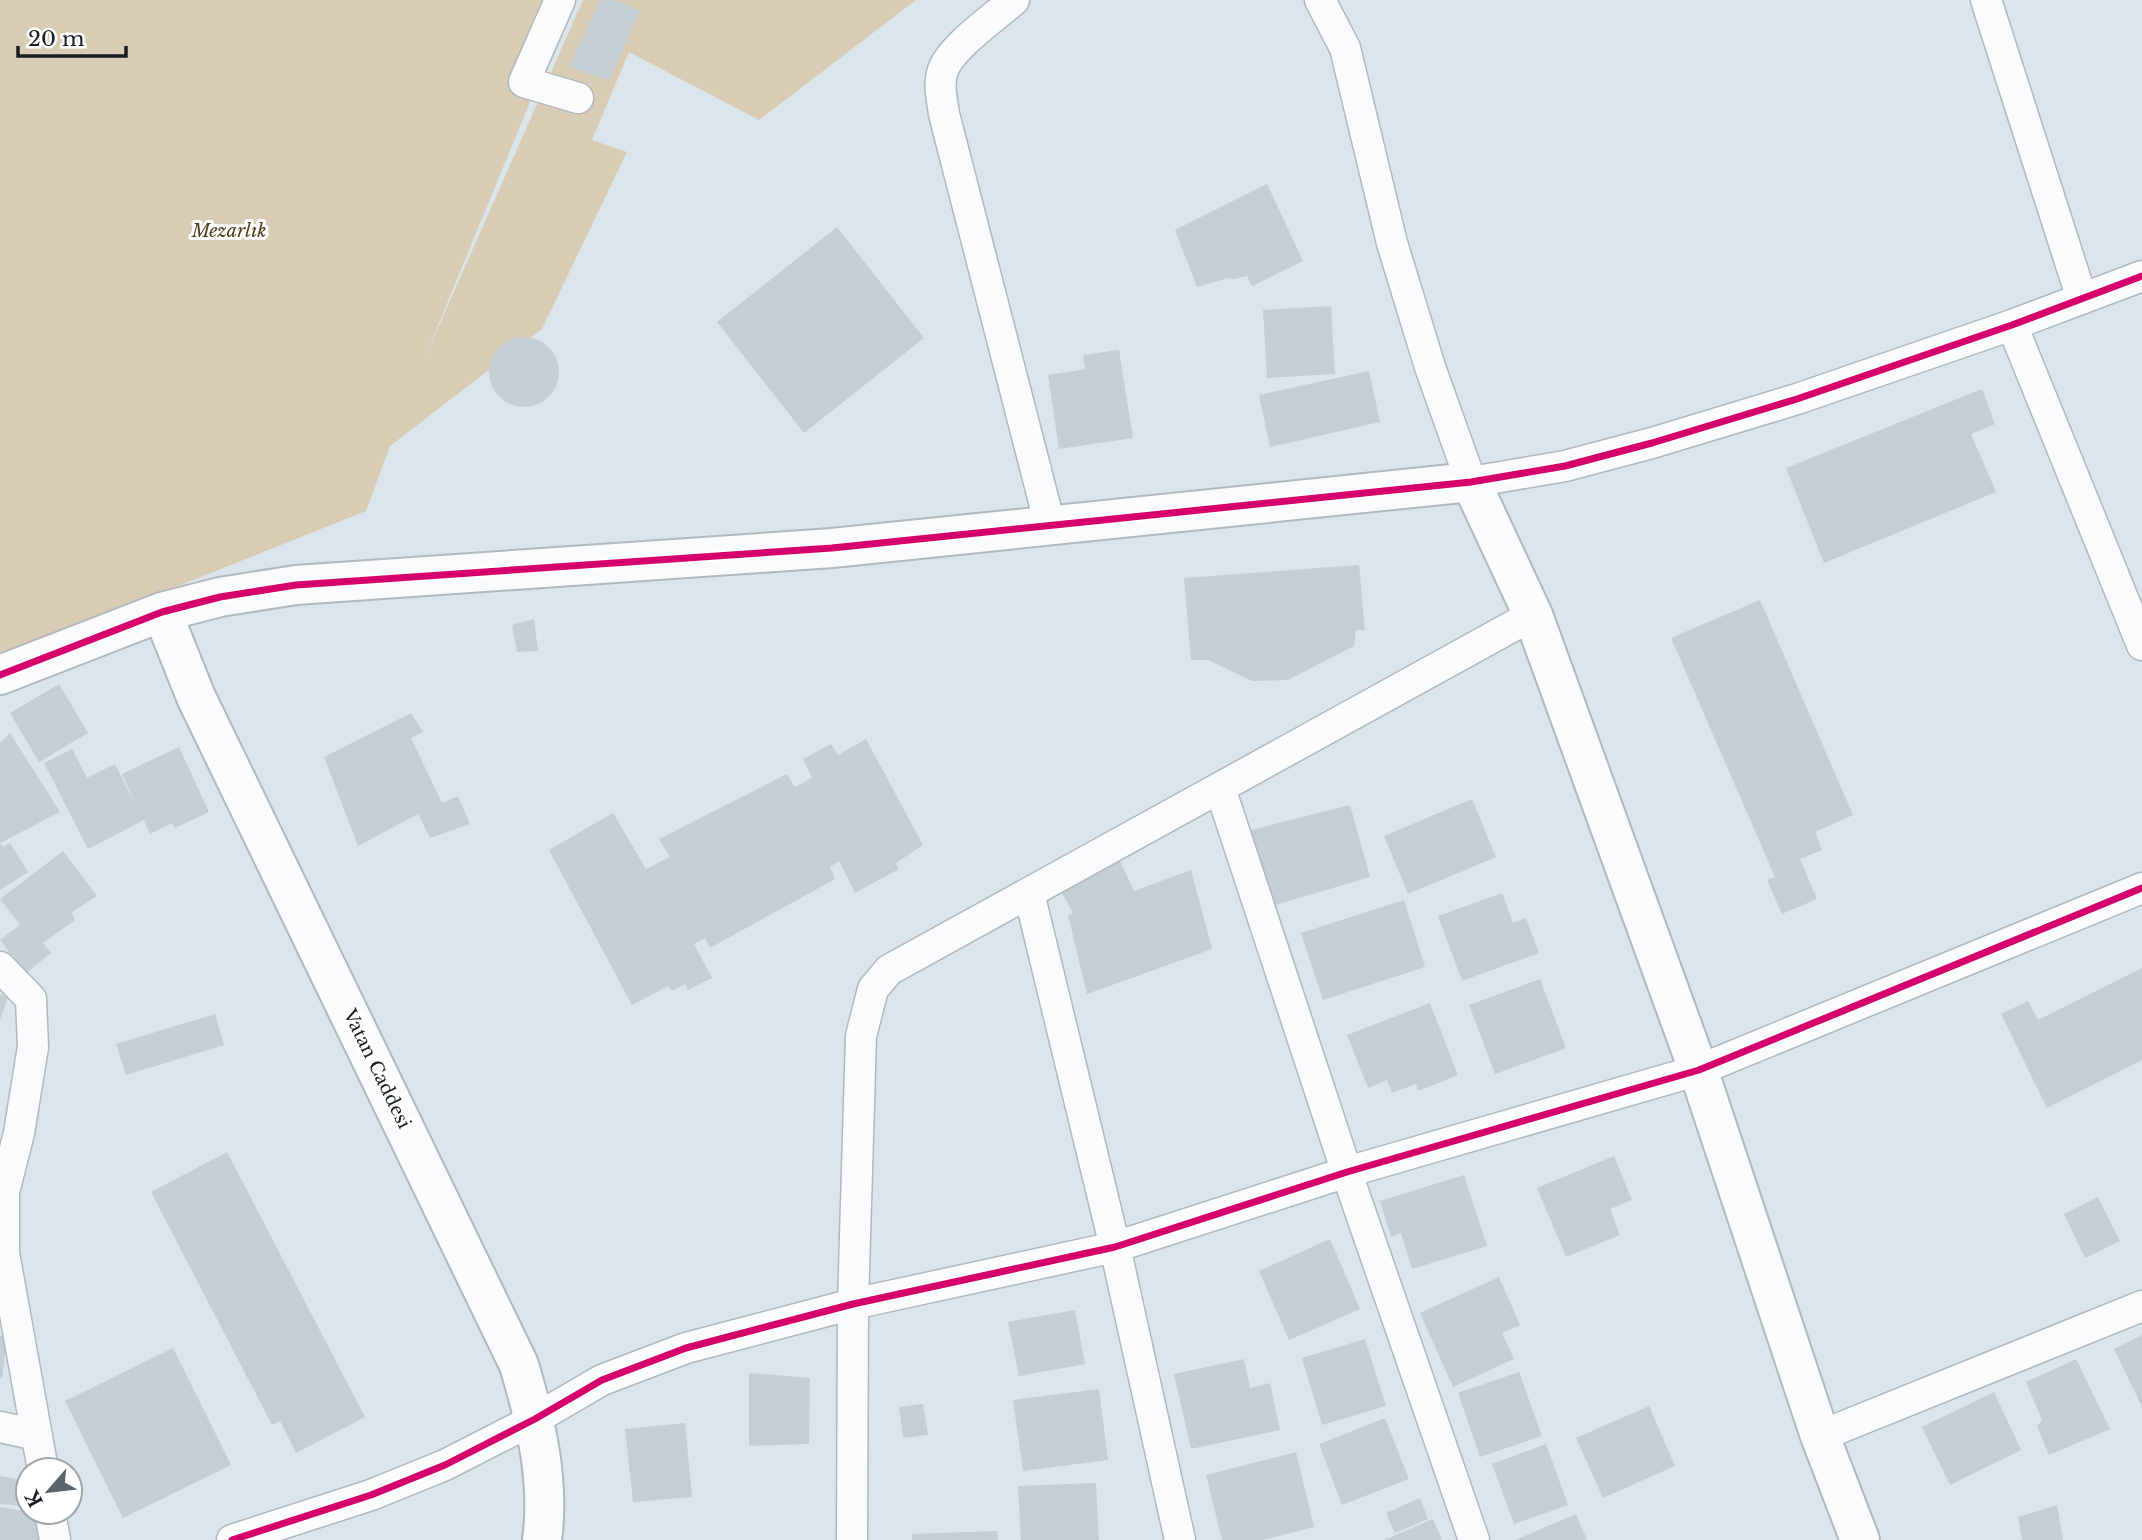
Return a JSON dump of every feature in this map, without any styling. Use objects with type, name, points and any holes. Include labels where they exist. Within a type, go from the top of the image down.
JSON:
[{"type":"street","points":[[559,0],[524,82],[578,98]]},
{"type":"street","points":[[1014,0],[950,56],[942,72],[940,90],[1050,525]]},
{"type":"street","points":[[1320,0],[1345,48],[1392,243],[1430,367],[1471,482],[1533,615],[1699,1070],[1820,1436],[1860,1540]]},
{"type":"street","points":[[1986,0],[2082,299]]},
{"type":"street","points":[[0,675],[162,612],[219,597],[296,585],[832,548],[1471,482],[1565,466],[1797,399],[2012,326],[2142,276]]},
{"type":"street","points":[[2012,326],[2142,645]]},
{"type":"street","name":"Vatan Caddesi","points":[[162,612],[196,697],[519,1366],[535,1419],[542,1469],[542,1540]]},
{"type":"street","points":[[852,1540],[853,1304],[861,1036],[873,989],[889,970],[1533,615]]},
{"type":"street","points":[[1220,788],[1347,1172],[1474,1540]]},
{"type":"street","points":[[232,1540],[371,1495],[445,1465],[535,1419],[602,1380],[686,1348],[853,1304],[1115,1247],[1347,1172],[1699,1070],[2142,888]]},
{"type":"street","points":[[1029,893],[1115,1247],[1180,1540]]},
{"type":"street","points":[[0,967],[32,999],[33,1047],[19,1133],[4,1192],[4,1253],[41,1456]]},
{"type":"street","points":[[1820,1436],[2142,1306]]},
{"type":"street","points":[[0,1427],[37,1435]]},
{"type":"green space","name":"Mezarlık","points":[[0,0],[572,0],[425,357],[583,0],[916,0],[759,120],[629,52],[592,140],[627,152],[542,329],[390,446],[366,511],[0,657]]},
{"type":"building","points":[[600,0],[617,0],[640,11],[609,81],[569,67]]},
{"type":"building","points":[[1267,184],[1303,261],[1252,286],[1247,276],[1228,278],[1197,287],[1175,230]]},
{"type":"building","points":[[837,227],[924,338],[804,433],[717,322]]},
{"type":"building","points":[[1331,306],[1335,374],[1267,378],[1263,310]]},
{"type":"building","points":[[524,337],[549,347],[559,372],[549,397],[524,407],[499,397],[489,372],[499,347]]},
{"type":"building","points":[[1119,350],[1133,438],[1059,449],[1048,375],[1085,369],[1083,355]]},
{"type":"building","points":[[1369,371],[1380,422],[1270,447],[1259,395]]},
{"type":"building","points":[[1982,389],[1995,424],[1971,434],[1996,492],[1824,563],[1786,468]]},
{"type":"building","points":[[1359,565],[1365,630],[1356,630],[1354,646],[1288,680],[1252,681],[1208,660],[1191,660],[1184,578]]},
{"type":"building","points":[[1760,600],[1853,815],[1815,832],[1822,850],[1800,859],[1817,899],[1782,914],[1767,880],[1775,877],[1671,638]]},
{"type":"building","points":[[534,619],[538,651],[517,652],[512,625]]},
{"type":"building","points":[[59,684],[88,733],[39,762],[10,713]]},
{"type":"building","points":[[411,713],[423,732],[411,738],[442,803],[458,796],[470,824],[430,838],[418,814],[358,846],[324,757]]},
{"type":"building","points":[[10,733],[60,812],[0,843],[0,743]]},
{"type":"building","points":[[866,739],[923,845],[896,863],[899,869],[855,893],[839,861],[830,867],[835,879],[710,948],[705,938],[694,944],[712,978],[688,990],[685,984],[672,991],[668,986],[632,1005],[549,850],[613,813],[646,869],[670,857],[659,839],[787,774],[795,787],[812,778],[803,759],[831,744],[838,755]]},
{"type":"building","points":[[179,747],[209,812],[175,828],[172,823],[150,834],[144,820],[88,849],[44,763],[72,749],[87,778],[115,764],[136,806],[122,774]]},
{"type":"building","points":[[1472,799],[1496,857],[1408,894],[1384,836]]},
{"type":"building","points":[[1350,805],[1370,877],[1268,907],[1247,831]]},
{"type":"building","points":[[0,843],[3,847],[10,843],[28,872],[0,890]]},
{"type":"building","points":[[63,851],[97,896],[72,912],[75,920],[43,943],[51,953],[26,973],[0,940],[20,925],[0,899]]},
{"type":"building","points":[[1120,861],[1134,891],[1191,870],[1212,949],[1087,994],[1068,915],[1073,913],[1061,891]]},
{"type":"building","points":[[1502,893],[1513,923],[1526,918],[1539,953],[1462,981],[1438,916]]},
{"type":"building","points":[[1404,900],[1425,967],[1323,1000],[1301,933]]},
{"type":"building","points":[[2142,968],[2142,1060],[2047,1108],[2001,1014],[2028,1001],[2038,1020]]},
{"type":"building","points":[[1540,979],[1566,1048],[1495,1074],[1469,1005]]},
{"type":"building","points":[[0,994],[8,997],[0,1020]]},
{"type":"building","points":[[1430,1003],[1458,1075],[1418,1091],[1416,1084],[1392,1093],[1387,1080],[1368,1088],[1347,1035]]},
{"type":"building","points":[[215,1014],[224,1045],[126,1075],[116,1044]]},
{"type":"building","points":[[227,1152],[365,1417],[296,1453],[280,1421],[272,1425],[151,1192]]},
{"type":"building","points":[[1614,1156],[1632,1200],[1610,1209],[1620,1235],[1566,1257],[1537,1188]]},
{"type":"building","points":[[1464,1175],[1487,1246],[1412,1269],[1401,1233],[1391,1237],[1380,1201]]},
{"type":"building","points":[[2098,1197],[2120,1241],[2085,1258],[2064,1214]]},
{"type":"building","points":[[1330,1239],[1360,1309],[1289,1340],[1259,1271]]},
{"type":"building","points":[[1499,1277],[1520,1325],[1502,1333],[1514,1359],[1453,1387],[1420,1313]]},
{"type":"building","points":[[1075,1310],[1085,1364],[1019,1376],[1008,1322]]},
{"type":"building","points":[[2142,1335],[2142,1407],[2114,1349]]},
{"type":"building","points":[[0,1336],[7,1336],[2,1378],[0,1378]]},
{"type":"building","points":[[1365,1339],[1386,1406],[1322,1425],[1302,1358]]},
{"type":"building","points":[[173,1348],[231,1465],[123,1518],[65,1401]]},
{"type":"building","points":[[1244,1359],[1250,1388],[1270,1383],[1280,1430],[1191,1449],[1174,1374]]},
{"type":"building","points":[[2076,1359],[2110,1429],[2049,1455],[2037,1426],[2042,1420],[2026,1382]]},
{"type":"building","points":[[1519,1372],[1542,1436],[1480,1457],[1458,1393]]},
{"type":"building","points":[[749,1373],[810,1378],[809,1444],[749,1446]]},
{"type":"building","points":[[1099,1389],[1108,1460],[1023,1471],[1013,1400]]},
{"type":"building","points":[[1994,1392],[2021,1450],[1950,1485],[1922,1427]]},
{"type":"building","points":[[923,1404],[928,1435],[903,1438],[899,1407]]},
{"type":"building","points":[[1649,1406],[1675,1466],[1603,1498],[1576,1438]]},
{"type":"building","points":[[1385,1418],[1409,1479],[1342,1505],[1319,1444]]},
{"type":"building","points":[[685,1423],[692,1497],[633,1502],[625,1429]]},
{"type":"building","points":[[1546,1444],[1568,1505],[1514,1524],[1492,1464]]},
{"type":"building","points":[[1296,1452],[1314,1527],[1263,1540],[1222,1540],[1206,1475]]},
{"type":"building","points":[[0,1476],[14,1478],[14,1505],[0,1504]]},
{"type":"building","points":[[1096,1483],[1099,1540],[1021,1540],[1018,1486]]},
{"type":"building","points":[[1420,1498],[1428,1519],[1395,1533],[1386,1513]]},
{"type":"building","points":[[2057,1505],[2063,1540],[2022,1540],[2018,1517]]},
{"type":"building","points":[[0,1507],[14,1509],[14,1526],[45,1526],[45,1540],[0,1540]]},
{"type":"building","points":[[1576,1514],[1587,1540],[1515,1540]]},
{"type":"building","points":[[1433,1519],[1442,1540],[1384,1540]]},
{"type":"building","points":[[997,1531],[998,1540],[912,1540],[912,1534]]},
{"type":"cycle path","points":[[0,675],[162,612],[220,597],[296,585],[832,548],[1471,482],[1565,466],[1797,399],[2012,325],[2142,276]]},
{"type":"cycle path","points":[[232,1540],[371,1495],[445,1465],[535,1419],[602,1380],[686,1348],[853,1304],[1115,1247],[1347,1172],[1699,1070],[2142,888]]}]
